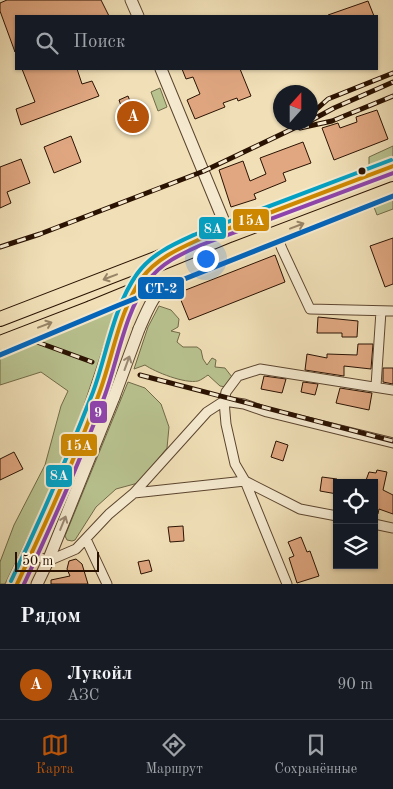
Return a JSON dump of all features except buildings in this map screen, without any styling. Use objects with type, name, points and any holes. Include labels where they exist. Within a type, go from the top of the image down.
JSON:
[{"type":"main road","points":[[0,319],[393,166]]},
{"type":"main road","points":[[0,343],[393,189]]},
{"type":"street","points":[[131,0],[138,15]]},
{"type":"street","points":[[161,70],[228,229]]},
{"type":"street","points":[[276,234],[310,309],[393,311]]},
{"type":"street","points":[[37,584],[114,397],[139,329],[151,284],[168,254]]},
{"type":"street","points":[[132,268],[151,284]]},
{"type":"street","points":[[17,584],[32,554],[100,392],[124,321],[138,288]]},
{"type":"street","points":[[111,299],[123,306],[124,321]]},
{"type":"street","points":[[376,386],[381,311]]},
{"type":"street","points":[[288,584],[245,481],[235,464],[226,424],[224,401],[226,392],[238,376],[260,369],[393,390]]},
{"type":"street","points":[[32,554],[48,561],[76,549],[109,514],[134,493],[207,412],[224,401],[244,404],[267,412],[393,444]]},
{"type":"street","points":[[134,493],[245,481],[300,509],[333,515]]},
{"type":"street","points":[[378,525],[393,528]]},
{"type":"street","points":[[86,539],[107,584]]},
{"type":"green space","points":[[160,88],[167,107],[158,111],[151,92]]},
{"type":"green space","points":[[393,146],[393,161],[374,169],[369,165],[369,157]]},
{"type":"green space","points":[[393,191],[393,209],[377,215],[371,199]]},
{"type":"green space","points":[[159,306],[171,310],[179,319],[178,327],[171,331],[180,333],[177,342],[183,347],[197,347],[201,350],[207,365],[212,358],[216,360],[215,367],[225,368],[232,377],[226,387],[220,386],[208,375],[199,381],[186,381],[170,377],[145,365],[134,369],[148,327]]},
{"type":"green space","points":[[113,309],[114,315],[81,414],[46,500],[5,584],[0,584],[0,562],[14,525],[45,465],[61,406],[68,391],[41,372],[0,385],[0,349],[105,310]]},
{"type":"green space","points":[[128,382],[145,388],[161,404],[169,427],[167,448],[138,483],[116,489],[96,507],[75,540],[67,540],[65,536]]},
{"type":"railway","points":[[318,108],[328,99],[393,73]]},
{"type":"railway","points":[[318,117],[393,82]]},
{"type":"railway","points":[[318,124],[332,121],[393,96]]},
{"type":"railway","points":[[0,247],[40,234],[204,171],[290,130]]},
{"type":"railway","points":[[37,342],[92,362]]},
{"type":"railway","points":[[140,375],[393,441]]},
{"type":"transit line","name":"8А","points":[[11,581],[44,511],[84,416],[122,301],[143,267],[163,250],[196,234],[391,160]]},
{"type":"transit line","name":"15А","points":[[17,584],[81,440],[105,377],[122,318],[134,290],[148,271],[168,255],[198,240],[393,166]]},
{"type":"transit line","name":"9","points":[[24,584],[96,419],[133,307],[153,275],[172,260],[201,245],[393,173]]},
{"type":"transit line","name":"СТ-2","points":[[0,355],[119,305],[393,196]]},
{"type":"place","name":"Лукойл","points":[[133,117]]}]
